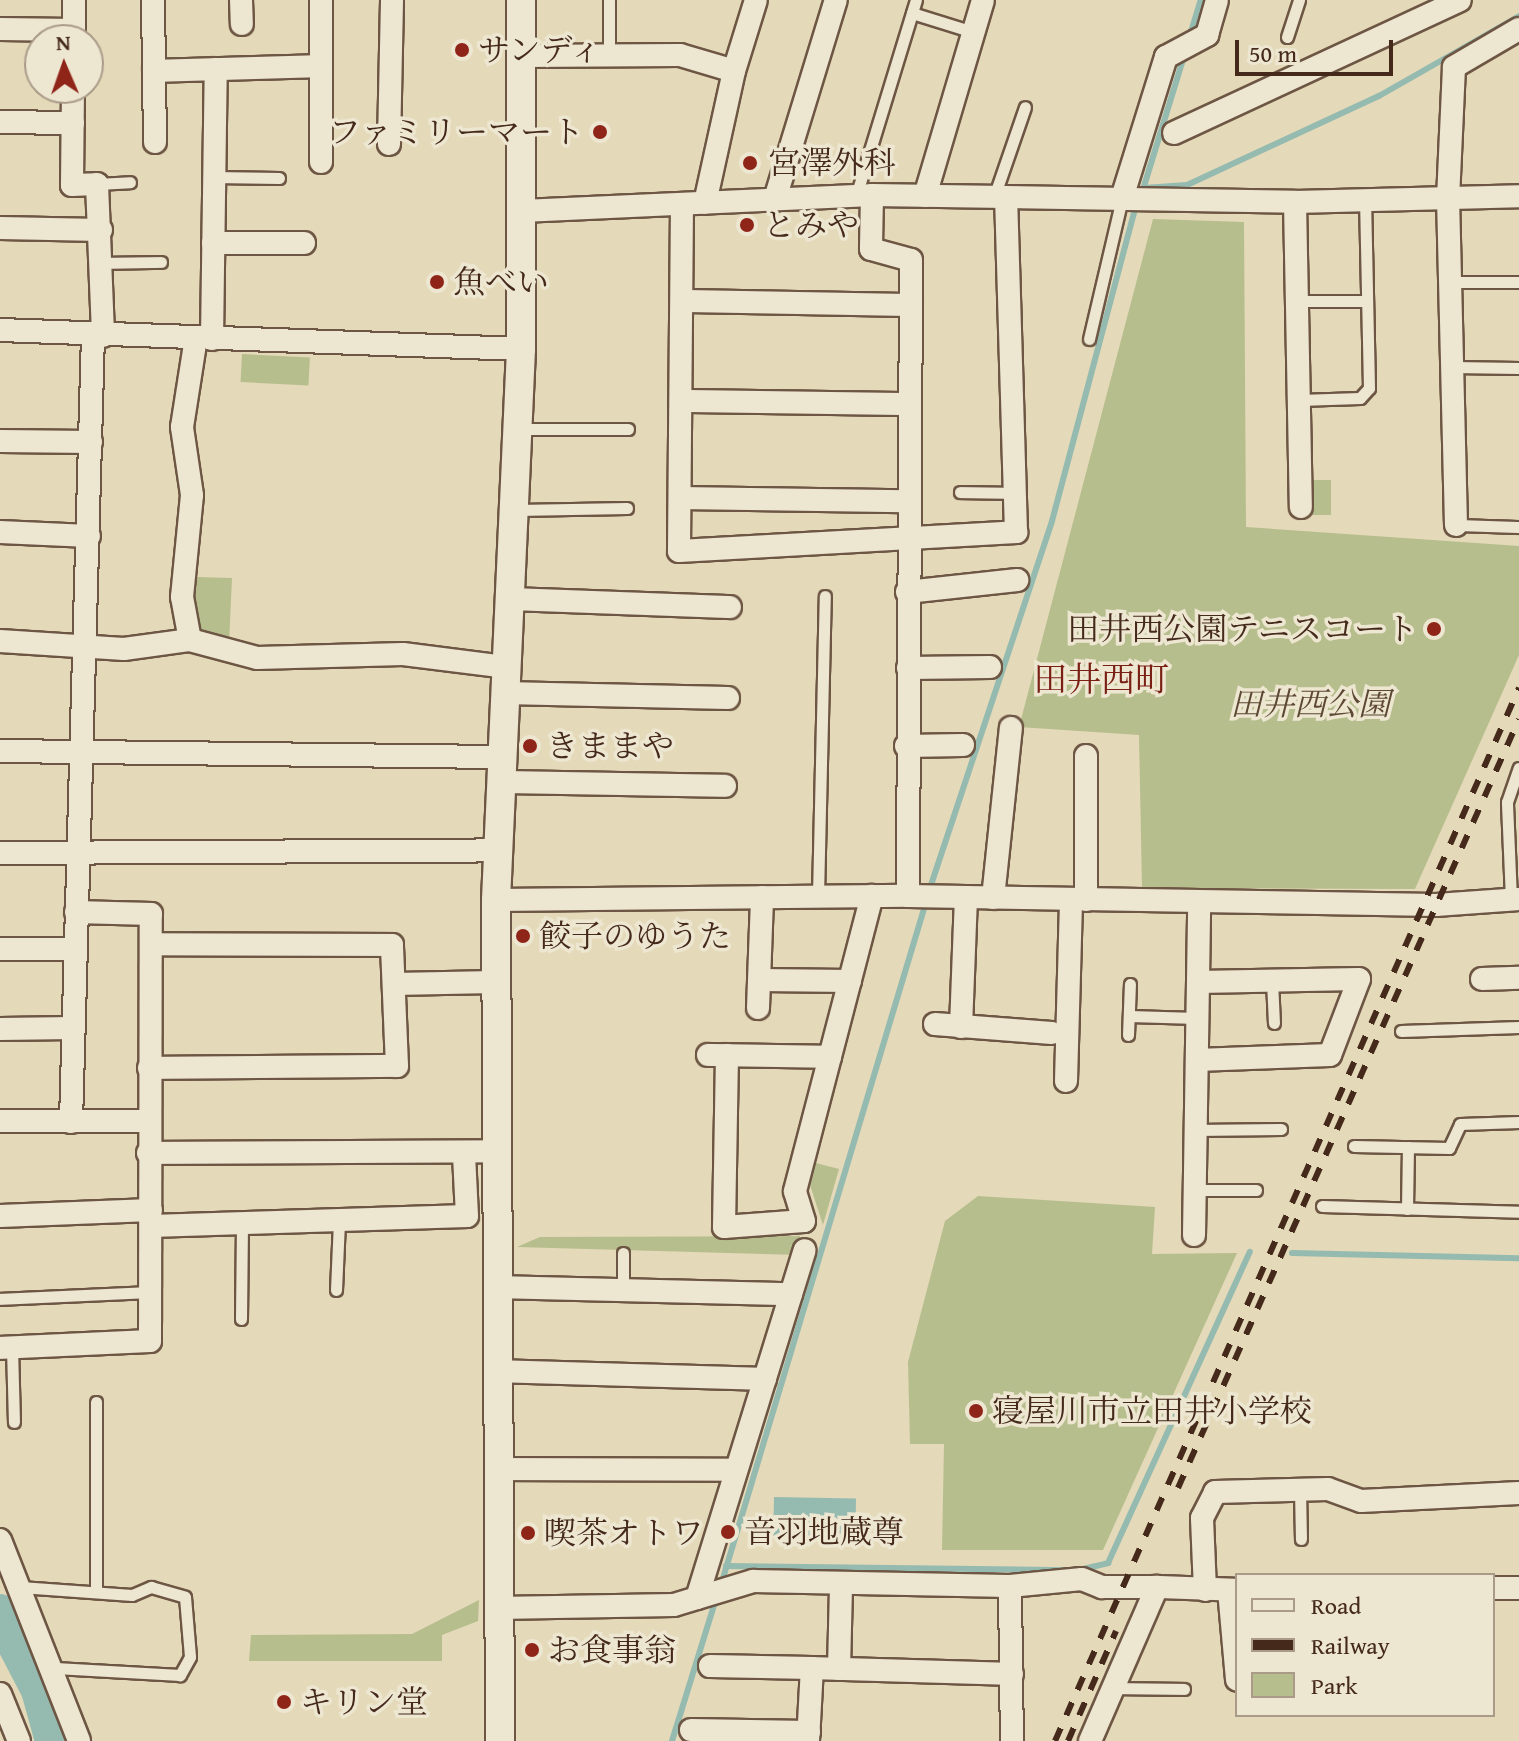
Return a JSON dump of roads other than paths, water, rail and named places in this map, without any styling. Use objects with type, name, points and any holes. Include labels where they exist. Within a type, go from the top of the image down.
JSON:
[{"type":"street","points":[[74,0],[74,24]]},
{"type":"street","points":[[153,0],[155,142]]},
{"type":"street","points":[[241,0],[242,24]]},
{"type":"street","points":[[321,0],[321,162]]},
{"type":"street","points":[[389,144],[392,0]]},
{"type":"street","points":[[481,1216],[494,1151],[496,900],[521,349],[521,0]]},
{"type":"street","points":[[705,203],[734,71],[756,0]]},
{"type":"street","points":[[775,199],[836,0]]},
{"type":"street","points":[[925,196],[983,0]]},
{"type":"street","points":[[1134,198],[1166,57],[1207,35],[1217,0]]},
{"type":"street","points":[[1174,133],[1465,2]]},
{"type":"street","points":[[0,29],[24,31]]},
{"type":"street","points":[[1456,525],[1448,199],[1454,67],[1519,29]]},
{"type":"street","points":[[521,56],[680,55],[734,71]]},
{"type":"street","points":[[154,71],[321,66]]},
{"type":"street","points":[[190,640],[182,597],[192,495],[182,427],[204,339],[213,243],[216,69]]},
{"type":"street","points":[[71,1122],[75,853],[86,644],[91,442],[102,263],[97,184],[72,185],[73,104]]},
{"type":"street","points":[[0,122],[73,123]]},
{"type":"street","points":[[522,211],[864,196],[1295,202],[1519,196]]},
{"type":"street","points":[[864,196],[871,249],[911,260],[905,501],[910,896]]},
{"type":"street","points":[[682,205],[684,301],[679,551],[1016,532],[1000,197]]},
{"type":"street","points":[[1295,202],[1301,507]]},
{"type":"street","points":[[0,228],[101,230]]},
{"type":"street","points":[[213,243],[304,243]]},
{"type":"street","points":[[684,301],[911,305]]},
{"type":"street","points":[[0,330],[98,336],[521,349]]},
{"type":"street","points":[[682,401],[908,404]]},
{"type":"street","points":[[0,441],[91,442]]},
{"type":"street","points":[[680,498],[905,501]]},
{"type":"street","points":[[0,532],[89,536]]},
{"type":"street","points":[[907,592],[1017,580]]},
{"type":"street","points":[[508,599],[730,607]]},
{"type":"street","points":[[0,641],[137,649],[190,640],[257,658],[403,654],[505,680],[728,698]]},
{"type":"street","points":[[908,668],[990,667]]},
{"type":"street","points":[[993,898],[1011,728]]},
{"type":"street","points":[[906,746],[963,745]]},
{"type":"street","points":[[0,751],[501,769],[725,786]]},
{"type":"street","points":[[1066,1081],[1086,756]]},
{"type":"street","points":[[0,853],[499,850]]},
{"type":"street","points":[[830,1057],[717,1055],[724,1227],[804,1221],[795,1191],[850,981],[872,896]]},
{"type":"street","points":[[496,900],[910,896],[1199,904],[1515,899]]},
{"type":"street","points":[[758,1008],[762,897]]},
{"type":"street","points":[[961,1027],[966,898]]},
{"type":"street","points":[[1194,1235],[1199,904]]},
{"type":"street","points":[[6,1348],[150,1341],[151,1218],[147,1121],[153,944],[151,914],[76,912]]},
{"type":"street","points":[[149,1068],[397,1066],[392,945],[153,944]]},
{"type":"street","points":[[0,949],[73,949]]},
{"type":"street","points":[[1482,979],[1519,978]]},
{"type":"street","points":[[1197,1060],[1330,1055],[1359,979],[1198,982]]},
{"type":"street","points":[[760,980],[850,981]]},
{"type":"street","points":[[394,984],[495,982]]},
{"type":"street","points":[[935,1024],[1052,1033]]},
{"type":"street","points":[[0,1029],[73,1028]]},
{"type":"street","points":[[0,1121],[147,1121]]},
{"type":"street","points":[[148,1153],[431,1147],[464,1155],[494,1151]]},
{"type":"street","points":[[464,1155],[481,1216],[495,1287],[500,1741]]},
{"type":"street","points":[[0,1216],[242,1223],[481,1216]]},
{"type":"street","points":[[712,1594],[735,1470],[805,1250]]},
{"type":"street","points":[[495,1287],[791,1294]]},
{"type":"street","points":[[496,1371],[765,1379]]},
{"type":"street","points":[[497,1469],[735,1470]]},
{"type":"street","points":[[1205,1590],[1202,1518],[1215,1492],[1300,1489],[1361,1501],[1519,1493]]},
{"type":"street","points":[[0,1540],[55,1668],[79,1741]]},
{"type":"street","points":[[497,1608],[712,1594],[753,1581],[841,1587],[1010,1586],[1082,1579],[1102,1587],[1233,1590],[1235,1635]]},
{"type":"street","points":[[1010,1586],[1012,1741]]},
{"type":"street","points":[[839,1669],[841,1587]]},
{"type":"street","points":[[1090,1741],[1157,1587]]},
{"type":"street","points":[[1495,1588],[1519,1588]]},
{"type":"street","points":[[710,1666],[1012,1674]]},
{"type":"street","points":[[691,1730],[809,1736],[812,1668]]},
{"type":"street","points":[[0,1694],[19,1741]]},
{"type":"lane","points":[[609,0],[609,56]]},
{"type":"lane","points":[[864,196],[916,0]]},
{"type":"lane","points":[[1287,37],[1299,0]]},
{"type":"lane","points":[[912,13],[973,32]]},
{"type":"lane","points":[[1000,197],[1025,107]]},
{"type":"lane","points":[[214,177],[279,178]]},
{"type":"lane","points":[[97,184],[130,182]]},
{"type":"lane","points":[[1089,339],[1134,198]]},
{"type":"lane","points":[[1299,400],[1360,398],[1369,388],[1365,201]]},
{"type":"lane","points":[[102,263],[161,262]]},
{"type":"lane","points":[[1450,282],[1519,282]]},
{"type":"lane","points":[[1297,301],[1367,301]]},
{"type":"lane","points":[[1452,367],[1519,368]]},
{"type":"lane","points":[[517,429],[628,429]]},
{"type":"lane","points":[[960,492],[1015,493]]},
{"type":"lane","points":[[513,510],[627,508]]},
{"type":"lane","points":[[1456,525],[1519,527]]},
{"type":"lane","points":[[818,896],[825,596]]},
{"type":"lane","points":[[1515,899],[1507,802],[1519,768]]},
{"type":"lane","points":[[1272,981],[1274,1023]]},
{"type":"lane","points":[[1128,1035],[1130,984]]},
{"type":"lane","points":[[1129,1016],[1197,1018]]},
{"type":"lane","points":[[1401,1031],[1519,1027]]},
{"type":"lane","points":[[1354,1146],[1449,1148],[1460,1124],[1519,1122]]},
{"type":"lane","points":[[1195,1130],[1281,1129]]},
{"type":"lane","points":[[1407,1209],[1408,1147]]},
{"type":"lane","points":[[1194,1190],[1256,1190]]},
{"type":"lane","points":[[1322,1206],[1519,1212]]},
{"type":"lane","points":[[336,1290],[339,1220]]},
{"type":"lane","points":[[241,1319],[242,1223]]},
{"type":"lane","points":[[623,1253],[623,1290]]},
{"type":"lane","points":[[0,1299],[150,1292]]},
{"type":"lane","points":[[6,1348],[14,1422]]},
{"type":"lane","points":[[96,1402],[96,1592]]},
{"type":"lane","points":[[1300,1489],[1301,1539]]},
{"type":"lane","points":[[20,1587],[132,1595],[151,1587],[185,1597],[190,1657],[180,1675],[55,1668]]},
{"type":"lane","points":[[1113,1688],[1184,1689]]},
{"type":"water","points":[[774,1497],[856,1498],[855,1538],[773,1537]]},
{"type":"waterway","points":[[1190,35],[1201,0]]},
{"type":"waterway","points":[[1144,188],[1187,185],[1379,96],[1519,16]]},
{"type":"waterway","points":[[1141,196],[1185,53]]},
{"type":"waterway","points":[[929,891],[1052,521],[1136,206]]},
{"type":"waterway","points":[[721,1585],[926,902]]},
{"type":"waterway","points":[[1083,1569],[1108,1563],[1250,1252]]},
{"type":"waterway","points":[[1292,1253],[1519,1258]]},
{"type":"waterway","points":[[726,1566],[1072,1570]]},
{"type":"waterway","points":[[672,1741],[716,1599]]},
{"type":"waterway","points":[[0,1613],[40,1690],[54,1741]]},
{"type":"railway","points":[[1055,1741],[1519,688]]},
{"type":"railway","points":[[1178,1488],[1519,719]]},
{"type":"railway","points":[[1068,1741],[1116,1631]]},
{"type":"place","name":"サンディ","points":[[462,50]]},
{"type":"place","name":"ファミリーマート","points":[[600,132]]},
{"type":"place","name":"宮澤外科","points":[[750,163]]},
{"type":"place","name":"とみや","points":[[747,225]]},
{"type":"place","name":"魚べい","points":[[437,282]]},
{"type":"place","name":"田井西公園テニスコート","points":[[1434,629]]},
{"type":"place","name":"きままや","points":[[530,746]]},
{"type":"place","name":"餃子のゆうた","points":[[523,936]]},
{"type":"place","name":"寝屋川市立田井小学校","points":[[976,1411]]},
{"type":"place","name":"音羽地蔵尊","points":[[728,1532]]},
{"type":"place","name":"喫茶オトワ","points":[[528,1533]]},
{"type":"place","name":"お食事翁","points":[[532,1650]]},
{"type":"place","name":"キリン堂","points":[[284,1702]]},
{"type":"district","name":"田井西町","points":[[1101,679]]},
{"type":"park label","name":"田井西公園","points":[[1310,704]]}]
